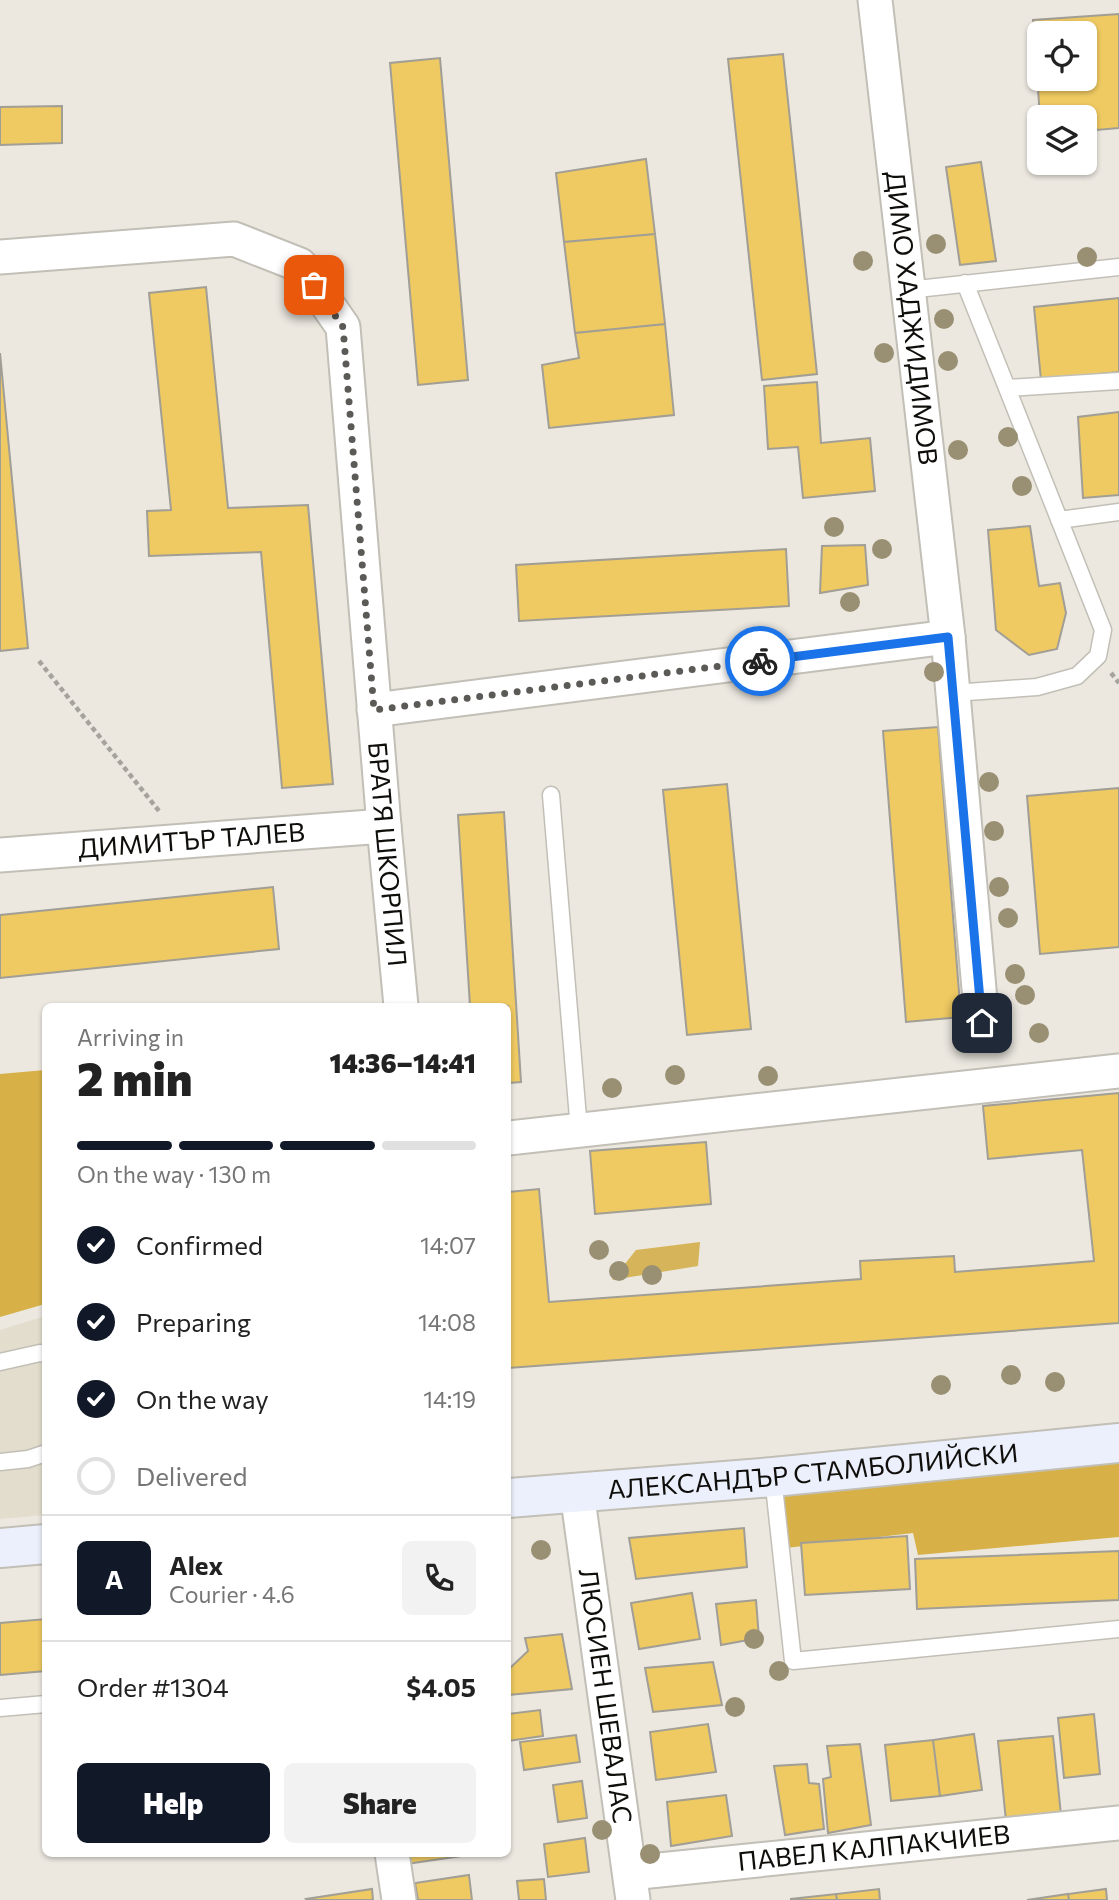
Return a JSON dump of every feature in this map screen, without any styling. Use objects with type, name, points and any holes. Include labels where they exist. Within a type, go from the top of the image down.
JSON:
[{"type":"street","name":"ДИМО ХАДЖИДИМОВ","points":[[875,0],[948,637],[982,1023]]},
{"type":"street","name":"БРАТЯ ШКОРПИЛ","points":[[0,257],[234,239],[300,265],[343,327],[401,1003]]},
{"type":"street","points":[[374,710],[948,637]]},
{"type":"street","name":"ДИМИТЪР ТАЛЕВ","points":[[0,855],[384,826]]},
{"type":"street","points":[[511,1138],[1119,1071]]},
{"type":"street","name":"АЛЕКСАНДЪР СТАМБОЛИЙСКИ","points":[[511,1498],[773,1477],[1119,1443]]},
{"type":"street","name":"ЛЮСИЕН ШЕВАЛАС","points":[[577,1492],[631,1886]]},
{"type":"street","points":[[0,1548],[42,1544]]},
{"type":"street","name":"ПАВЕЛ КАЛПАКЧИЕВ","points":[[631,1886],[1119,1824]]},
{"type":"street","points":[[393,1857],[398,1900]]},
{"type":"lane","points":[[908,290],[1119,267]]},
{"type":"lane","points":[[953,693],[1037,687],[1077,676],[1098,656],[1103,630],[965,284]]},
{"type":"lane","points":[[1007,388],[1119,381]]},
{"type":"lane","points":[[1059,520],[1119,512]]},
{"type":"lane","points":[[551,795],[579,1130]]},
{"type":"lane","points":[[0,1362],[42,1353]]},
{"type":"lane","points":[[0,1462],[42,1454]]},
{"type":"lane","points":[[773,1477],[793,1661],[1119,1629]]},
{"type":"lane","points":[[0,1708],[42,1704]]},
{"type":"path","points":[[39,662],[183,841]]},
{"type":"shaded area","points":[[42,1070],[42,1305],[0,1317],[0,1074]]},
{"type":"shaded area","points":[[700,1242],[698,1266],[612,1280],[636,1250]]},
{"type":"shaded area","points":[[42,1317],[42,1515],[0,1519],[0,1330]]},
{"type":"shaded area","points":[[1119,1455],[1119,1537],[918,1555],[913,1533],[786,1548],[778,1485]]},
{"type":"building","points":[[1119,14],[1119,128],[1097,130],[1097,105],[1039,105],[1038,91],[1097,91],[1097,21],[1033,21]]},
{"type":"building","points":[[783,54],[817,374],[762,380],[728,59]]},
{"type":"building","points":[[440,58],[468,380],[418,385],[390,63]]},
{"type":"building","points":[[62,106],[62,143],[0,145],[0,107]]},
{"type":"building","points":[[646,159],[655,234],[564,242],[556,173]]},
{"type":"building","points":[[981,162],[996,261],[960,265],[946,167]]},
{"type":"building","points":[[655,234],[665,324],[575,333],[564,242]]},
{"type":"building","points":[[206,287],[228,508],[308,505],[333,784],[282,788],[261,552],[149,556],[147,511],[171,510],[149,293]]},
{"type":"building","points":[[1119,298],[1119,372],[1041,380],[1034,307]]},
{"type":"building","points":[[665,324],[674,415],[549,428],[542,365],[579,358],[575,333]]},
{"type":"building","points":[[0,353],[28,648],[0,651]]},
{"type":"building","points":[[817,382],[821,443],[870,438],[875,491],[803,498],[798,447],[768,449],[764,386]]},
{"type":"building","points":[[1119,412],[1119,495],[1083,498],[1078,417]]},
{"type":"building","points":[[1030,526],[1039,586],[1060,583],[1066,613],[1057,649],[1029,655],[996,630],[988,530]]},
{"type":"building","points":[[865,545],[868,585],[820,593],[822,546]]},
{"type":"building","points":[[786,549],[789,606],[519,621],[516,565]]},
{"type":"building","points":[[938,727],[961,1017],[906,1022],[883,731]]},
{"type":"building","points":[[727,784],[751,1029],[687,1035],[663,790]]},
{"type":"building","points":[[1119,788],[1119,947],[1040,954],[1027,796]]},
{"type":"building","points":[[504,812],[521,1082],[511,1083],[511,1003],[470,1003],[458,815]]},
{"type":"building","points":[[273,887],[279,949],[0,978],[0,915]]},
{"type":"building","points":[[1119,1093],[1119,1323],[511,1368],[511,1192],[539,1189],[549,1302],[861,1279],[860,1261],[954,1256],[955,1272],[1094,1261],[1082,1150],[988,1159],[983,1106]]},
{"type":"building","points":[[706,1142],[711,1204],[595,1214],[590,1151]]},
{"type":"building","points":[[744,1528],[747,1567],[636,1579],[629,1538]]},
{"type":"building","points":[[907,1536],[910,1589],[805,1595],[801,1543]]},
{"type":"building","points":[[1119,1551],[1119,1600],[917,1609],[915,1559]]},
{"type":"building","points":[[692,1593],[700,1639],[639,1649],[631,1603]]},
{"type":"building","points":[[756,1600],[759,1638],[721,1645],[716,1604]]},
{"type":"building","points":[[42,1619],[42,1671],[0,1675],[0,1623]]},
{"type":"building","points":[[562,1634],[572,1689],[511,1695],[511,1667],[528,1651],[525,1638]]},
{"type":"building","points":[[713,1662],[722,1705],[653,1712],[645,1668]]},
{"type":"building","points":[[540,1710],[543,1736],[511,1741],[511,1714]]},
{"type":"building","points":[[1094,1714],[1100,1774],[1064,1778],[1058,1718]]},
{"type":"building","points":[[708,1724],[716,1772],[656,1780],[650,1732]]},
{"type":"building","points":[[974,1734],[982,1790],[940,1796],[933,1740]]},
{"type":"building","points":[[576,1735],[580,1762],[524,1770],[520,1742]]},
{"type":"building","points":[[1053,1736],[1061,1815],[1006,1821],[998,1741]]},
{"type":"building","points":[[933,1740],[940,1796],[891,1801],[885,1745]]},
{"type":"building","points":[[860,1744],[871,1825],[828,1833],[823,1779],[831,1777],[827,1746]]},
{"type":"building","points":[[807,1764],[809,1783],[819,1784],[824,1829],[785,1835],[774,1766]]},
{"type":"building","points":[[582,1781],[587,1818],[558,1822],[553,1785]]},
{"type":"building","points":[[726,1795],[732,1836],[671,1846],[667,1802]]},
{"type":"building","points":[[585,1838],[589,1872],[548,1877],[544,1844]]},
{"type":"building","points":[[405,1857],[454,1857],[406,1864]]},
{"type":"building","points":[[469,1875],[472,1900],[418,1900],[415,1883]]},
{"type":"building","points":[[544,1879],[546,1900],[519,1900],[517,1881]]},
{"type":"building","points":[[372,1889],[373,1900],[306,1899]]},
{"type":"building","points":[[879,1889],[880,1900],[837,1900],[836,1894]]},
{"type":"building","points":[[1106,1889],[1107,1900],[1069,1900],[1068,1894]]},
{"type":"building","points":[[836,1894],[837,1900],[791,1900],[791,1899]]},
{"type":"building","points":[[1068,1894],[1069,1900],[1027,1900]]},
{"type":"way so far","points":[[314,285],[343,327],[374,710],[760,661]]},
{"type":"route","points":[[760,661],[948,637],[982,1023]]}]
